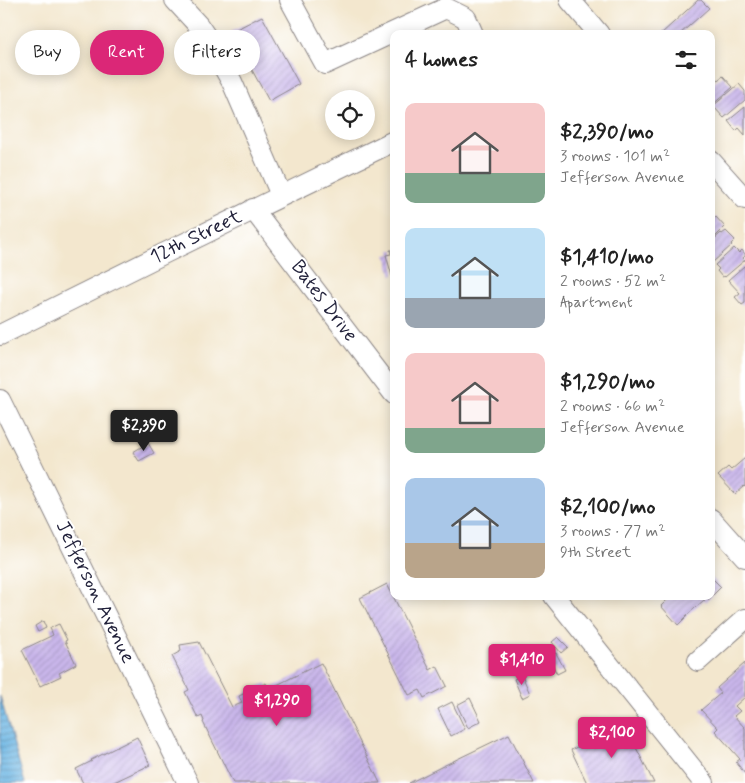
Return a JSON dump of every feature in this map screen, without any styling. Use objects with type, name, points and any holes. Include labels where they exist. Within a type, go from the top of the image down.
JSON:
[{"type":"street","points":[[175,0],[198,25],[232,82],[281,195]]},
{"type":"street","points":[[290,0],[325,64],[390,34]]},
{"type":"street","points":[[570,0],[596,30]]},
{"type":"street","points":[[398,30],[446,8],[466,18],[471,30]]},
{"type":"street","name":"12th Street","points":[[0,335],[390,143]]},
{"type":"street","points":[[715,165],[745,199]]},
{"type":"street","name":"Bates Drive","points":[[253,209],[390,389]]},
{"type":"street","name":"Jefferson Avenue","points":[[0,400],[188,783]]},
{"type":"street","points":[[715,523],[745,557]]},
{"type":"street","points":[[557,600],[704,783]]},
{"type":"street","points":[[698,661],[745,620]]},
{"type":"water","points":[[0,696],[25,783],[0,783]]},
{"type":"building","points":[[698,0],[701,0],[709,8],[684,30],[665,30]]},
{"type":"building","points":[[262,16],[299,84],[269,101],[255,75],[260,75],[260,30],[235,30]]},
{"type":"building","points":[[723,76],[733,87],[715,103],[715,82]]},
{"type":"building","points":[[739,84],[745,91],[745,100],[724,118],[715,108],[715,104]]},
{"type":"building","points":[[745,107],[745,135],[739,128],[736,131],[728,121]]},
{"type":"building","points":[[715,218],[725,227],[715,237]]},
{"type":"building","points":[[726,231],[735,240],[715,260],[715,238]]},
{"type":"building","points":[[734,248],[739,253],[742,250],[745,254],[743,258],[745,260],[725,277],[722,277],[715,265]]},
{"type":"building","points":[[390,254],[390,269],[386,255]]},
{"type":"building","points":[[744,266],[745,303],[742,305],[735,297],[740,293],[728,280]]},
{"type":"building","points":[[148,443],[154,453],[139,461],[133,452]]},
{"type":"building","points":[[745,458],[745,487],[735,494],[718,476],[728,467],[731,470]]},
{"type":"building","points":[[715,581],[721,587],[715,593]]},
{"type":"building","points":[[387,584],[390,590],[390,600],[395,600],[430,670],[437,666],[447,686],[424,698],[420,690],[409,695],[360,598]]},
{"type":"building","points":[[667,600],[704,600],[678,625],[661,606]]},
{"type":"building","points":[[43,621],[46,628],[38,632],[35,626]]},
{"type":"building","points":[[59,624],[76,664],[59,673],[61,676],[40,686],[22,650],[53,635],[50,628]]},
{"type":"building","points":[[558,637],[568,647],[561,653],[552,642]]},
{"type":"building","points":[[199,642],[232,707],[242,703],[239,696],[266,683],[269,689],[321,663],[380,783],[233,783],[203,722],[202,716],[198,718],[185,692],[189,690],[172,656],[181,651],[180,645]]},
{"type":"building","points":[[556,653],[565,670],[557,674],[548,656]]},
{"type":"building","points":[[745,663],[745,697],[735,706],[740,711],[734,716],[745,728],[745,774],[736,762],[740,759],[715,731],[718,728],[701,710],[721,693],[717,688]]},
{"type":"building","points":[[522,675],[530,694],[522,698],[514,679]]},
{"type":"building","points":[[470,698],[481,721],[468,728],[457,705]]},
{"type":"building","points":[[452,702],[465,729],[451,736],[438,709]]},
{"type":"building","points":[[624,724],[654,783],[587,783],[571,750]]},
{"type":"building","points":[[509,734],[534,783],[409,783],[443,766]]},
{"type":"building","points":[[137,737],[150,765],[112,783],[83,783],[76,769]]}]
